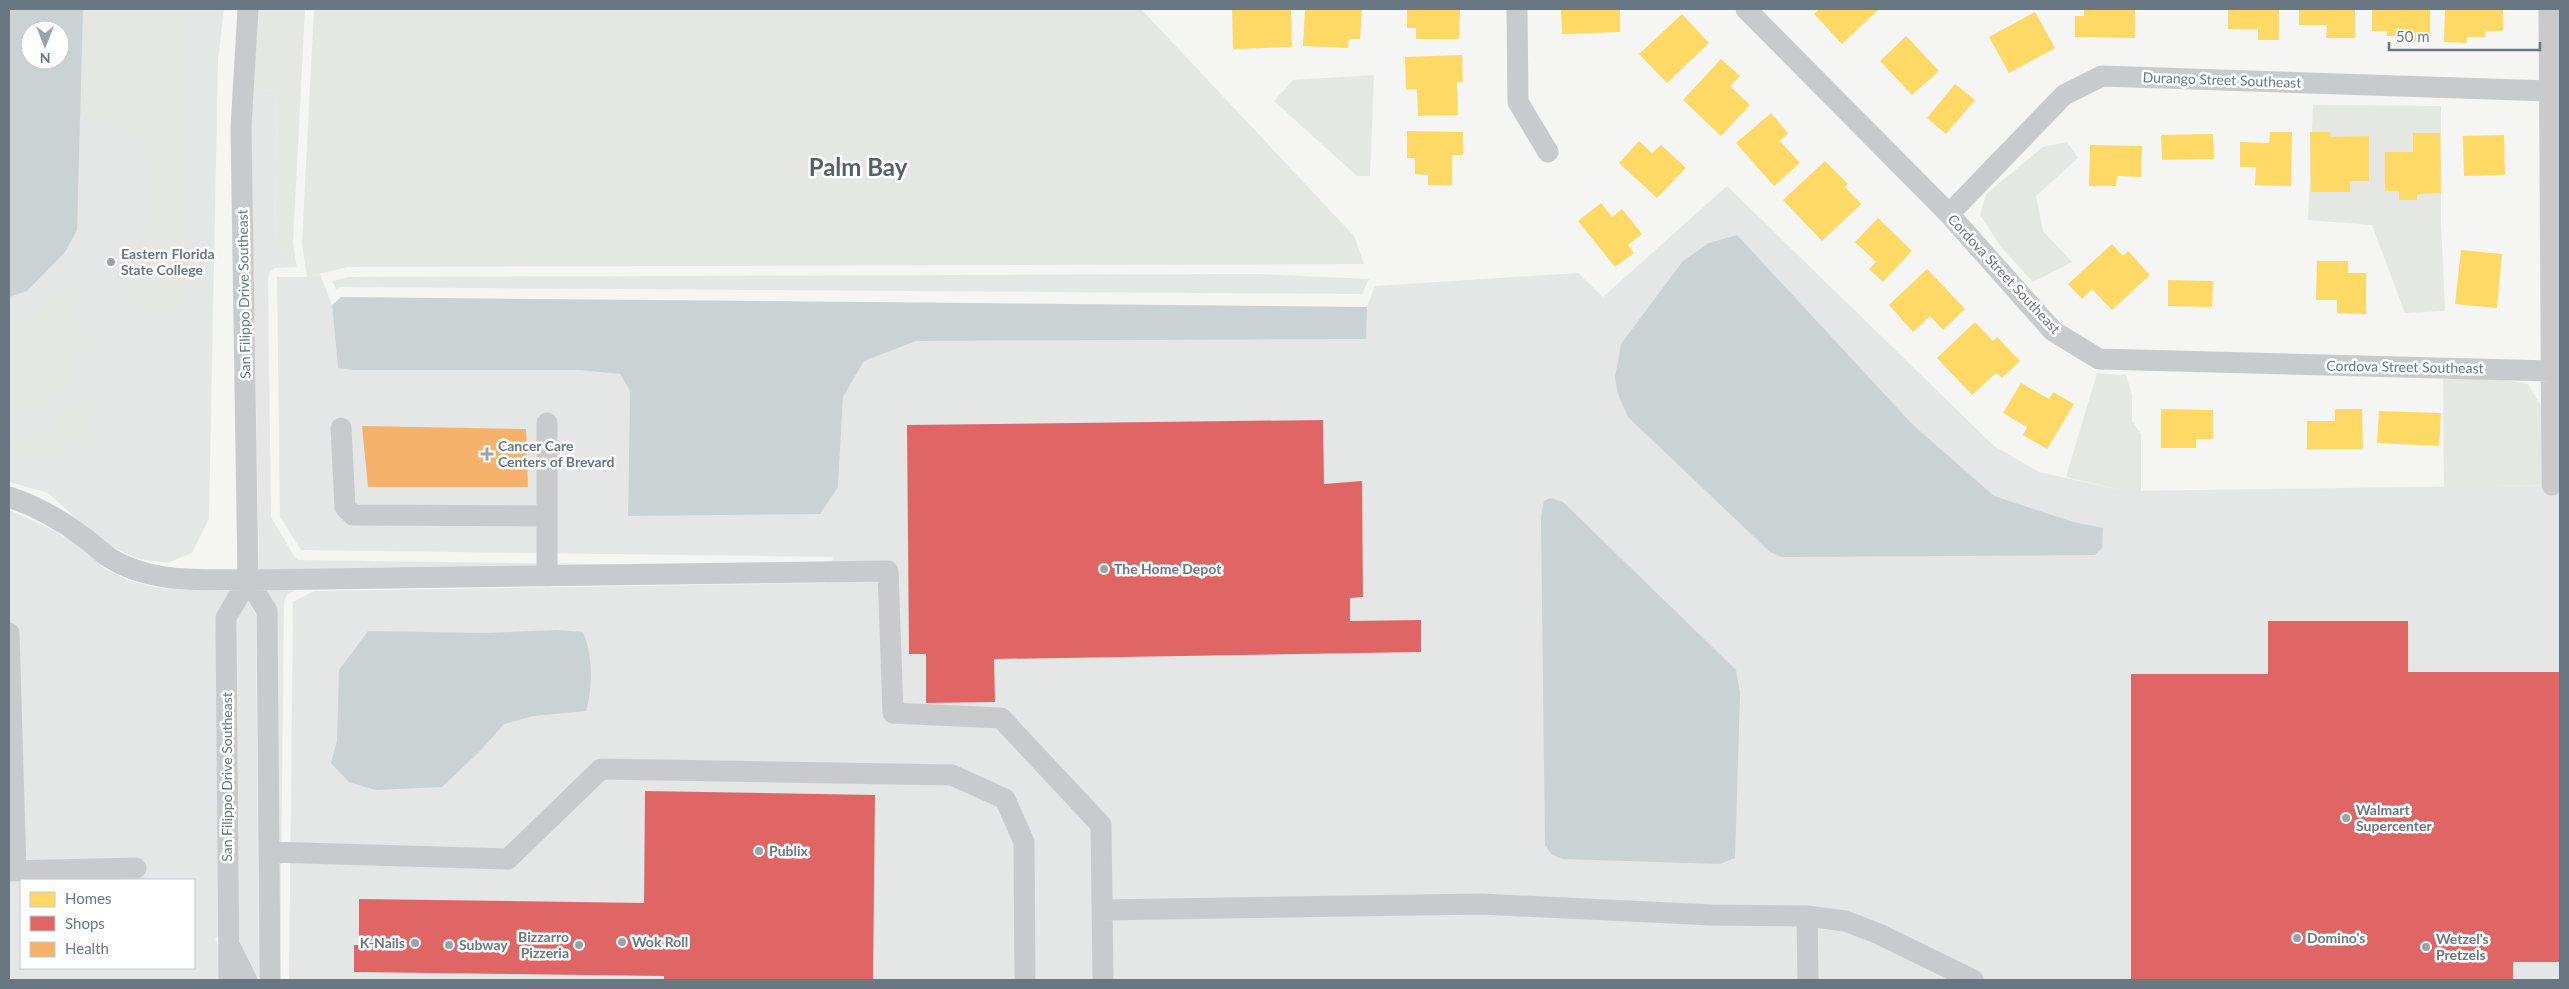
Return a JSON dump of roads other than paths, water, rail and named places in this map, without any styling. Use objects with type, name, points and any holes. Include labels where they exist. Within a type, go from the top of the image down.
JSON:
[{"type":"street","name":"San Filippo Drive Southeast","points":[[248,9],[241,127],[248,580],[267,612],[270,980]]},
{"type":"street","points":[[1517,9],[1518,102],[1548,152]]},
{"type":"street","name":"Cordova Street Southeast","points":[[1746,9],[1949,214],[2053,331],[2099,359],[2551,371]]},
{"type":"street","points":[[2549,9],[2552,485]]},
{"type":"street","name":"Durango Street Southeast","points":[[1949,214],[2064,95],[2102,76],[2549,91]]},
{"type":"street","points":[[547,423],[547,576]]},
{"type":"street","points":[[341,428],[345,507],[353,516],[546,516]]},
{"type":"street","points":[[9,498],[24,502],[58,520],[86,538],[109,558],[132,570],[168,577],[248,580],[888,571],[893,713],[1001,718],[1101,826],[1102,980]]},
{"type":"street","name":"San Filippo Drive Southeast","points":[[229,980],[226,618],[248,580]]},
{"type":"street","points":[[9,633],[12,871],[136,868]]},
{"type":"street","points":[[269,852],[508,859],[601,769],[952,775],[1005,799],[1024,842],[1024,980]]},
{"type":"street","points":[[1102,910],[1481,904],[1712,915],[1807,916],[1845,921],[1862,927],[1973,980]]},
{"type":"street","points":[[1807,916],[1808,980]]},
{"type":"street","points":[[229,943],[247,980]]},
{"type":"place","name":"Eastern Florida State College","points":[[111,262]]},
{"type":"place","name":"Cancer Care Centers of Brevard","points":[[487,454]]},
{"type":"place","name":"The Home Depot","points":[[1104,569]]},
{"type":"place","name":"Walmart Supercenter","points":[[2346,818]]},
{"type":"place","name":"Publix","points":[[759,851]]},
{"type":"place","name":"Domino's","points":[[2297,938]]},
{"type":"place","name":"Wok Roll","points":[[622,942]]},
{"type":"place","name":"K-Nails","points":[[415,943]]},
{"type":"place","name":"Subway","points":[[449,945]]},
{"type":"place","name":"Bizzarro Pizzeria","points":[[579,945]]},
{"type":"place","name":"Wetzel's Pretzels","points":[[2426,947]]},
{"type":"district","name":"Palm Bay","points":[[858,168]]}]
